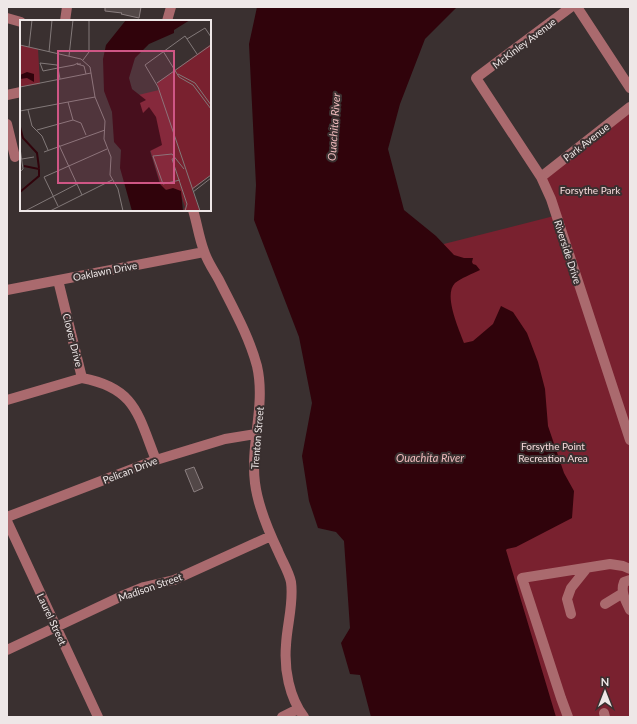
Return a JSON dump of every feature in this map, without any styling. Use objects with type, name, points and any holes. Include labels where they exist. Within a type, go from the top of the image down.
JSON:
[{"type":"street","points":[[66,20],[67,7]]},
{"type":"street","points":[[167,20],[171,7]]},
{"type":"street","name":"McKinley Avenue","points":[[476,78],[571,7]]},
{"type":"street","points":[[577,7],[630,88]]},
{"type":"street","points":[[7,18],[20,22]]},
{"type":"street","name":"Riverside Drive","points":[[476,78],[541,177],[551,199],[630,440]]},
{"type":"street","points":[[7,95],[20,92]]},
{"type":"street","name":"Park Avenue","points":[[541,177],[630,107]]},
{"type":"street","points":[[7,124],[13,158]]},
{"type":"street","points":[[7,144],[13,158]]},
{"type":"street","name":"Trenton Street","points":[[193,211],[204,252],[238,316],[257,365],[260,383],[260,400],[256,434],[254,484],[261,512],[290,581],[291,607],[286,645],[286,664],[290,685],[301,713]]},
{"type":"street","name":"Oaklawn Drive","points":[[7,290],[204,252]]},
{"type":"street","name":"Clover Drive","points":[[58,280],[82,378],[99,381],[115,388],[127,398],[136,410],[156,460]]},
{"type":"street","points":[[7,400],[82,378]]},
{"type":"street","name":"Pelican Drive","points":[[7,517],[156,460],[225,439],[256,434]]},
{"type":"street","name":"Laurel Street","points":[[7,521],[98,717]]},
{"type":"street","name":"Madison Street","points":[[7,650],[122,596],[144,587],[174,580],[271,536]]},
{"type":"street","points":[[568,717],[522,578],[610,564],[623,566],[630,569]]},
{"type":"street","points":[[571,614],[567,599],[569,593],[574,584],[587,568]]},
{"type":"street","points":[[630,580],[624,582],[622,587],[630,610]]},
{"type":"street","points":[[605,604],[623,592]]},
{"type":"street","points":[[282,717],[301,713]]},
{"type":"green space","name":"Forsythe Point Recreation Area","points":[[630,107],[630,717],[555,717],[482,483],[420,250],[554,216],[541,177]]},
{"type":"water","name":"Ouachita River","points":[[257,7],[457,7],[425,39],[400,104],[388,149],[404,210],[436,236],[454,255],[464,258],[473,258],[473,264],[480,270],[457,281],[452,288],[451,304],[464,343],[473,341],[493,324],[501,306],[513,312],[527,333],[538,362],[545,389],[548,426],[564,473],[574,491],[572,518],[516,547],[506,550],[556,717],[371,717],[360,675],[350,674],[341,643],[350,628],[344,541],[336,532],[318,528],[309,501],[302,456],[312,403],[299,337],[254,220],[256,185],[249,44]]},
{"type":"building","points":[[105,7],[141,7],[139,18],[121,14],[122,13],[105,11]]},
{"type":"building","points":[[194,467],[203,488],[194,492],[185,470]]},
{"type":"park label","name":"Forsythe Park","points":[[590,190]]}]
